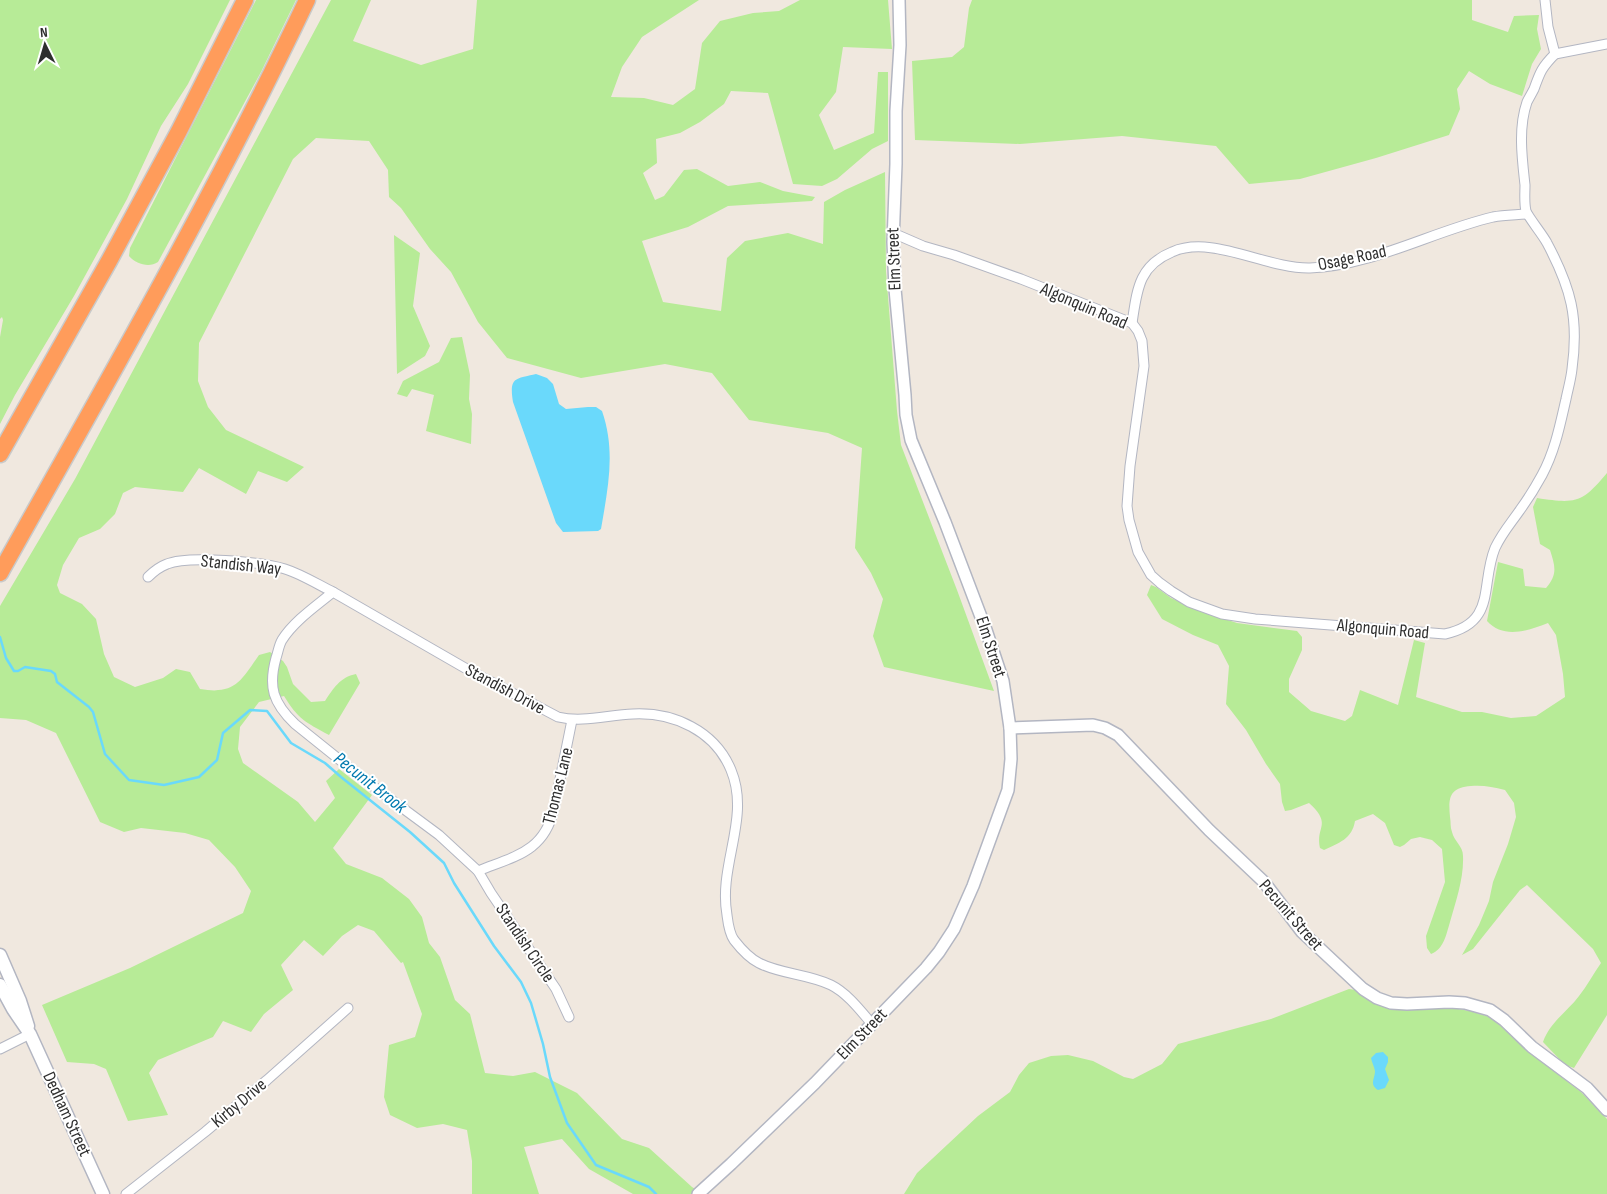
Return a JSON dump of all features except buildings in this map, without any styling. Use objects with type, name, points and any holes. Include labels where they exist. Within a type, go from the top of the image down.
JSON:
[{"type":"highway","points":[[0,454],[113,254],[175,138],[245,0]]},
{"type":"highway","points":[[0,573],[183,245],[237,143],[307,0]]},
{"type":"main road","name":"Dedham Street","points":[[0,955],[20,1000],[30,1034],[103,1194]]},
{"type":"main road","name":"Dedham Street","points":[[0,985],[12,1009],[30,1034]]},
{"type":"street","name":"Elm Street","points":[[698,1194],[802,1095],[935,957],[947,940],[962,912],[1008,790],[1011,769],[1010,728],[1003,681],[986,630],[942,514],[911,440],[906,415],[894,289],[893,233],[900,0]]},
{"type":"street","points":[[1545,0],[1554,54]]},
{"type":"street","points":[[1527,214],[1521,148],[1523,118],[1527,101],[1538,75],[1543,65],[1554,54],[1607,44]]},
{"type":"street","name":"Algonquin Road","points":[[893,233],[923,246],[1021,279],[1132,324],[1138,331],[1142,341],[1144,366],[1130,466],[1127,506],[1128,520],[1138,552],[1151,575],[1171,592],[1189,602],[1222,614],[1255,619],[1445,634],[1458,631],[1474,621],[1482,610],[1490,566],[1500,536],[1524,504],[1542,475],[1550,456],[1559,428],[1572,370],[1574,317],[1571,298],[1566,282],[1549,246],[1527,214]]},
{"type":"street","name":"Osage Road","points":[[1132,324],[1137,287],[1148,270],[1158,258],[1185,247],[1218,249],[1292,268],[1328,266],[1371,256],[1495,217],[1527,214]]},
{"type":"street","name":"Standish Way","points":[[148,577],[167,563],[207,560],[283,568],[333,592]]},
{"type":"street","points":[[333,592],[303,618],[282,641],[274,665],[272,682],[273,693],[277,703],[294,724],[438,835],[478,871]]},
{"type":"street","name":"Standish Drive","points":[[333,592],[465,668],[558,717],[572,720],[634,714],[665,716],[690,725],[711,741],[728,764],[737,790],[737,819],[724,892],[724,902],[733,938],[746,954],[759,963],[801,974],[832,986],[852,1002],[872,1024]]},
{"type":"street","name":"Thomas Lane","points":[[478,871],[520,854],[530,848],[546,832],[551,822],[572,720]]},
{"type":"street","name":"Pecunit Street","points":[[1010,728],[1093,725],[1105,728],[1118,735],[1209,830],[1264,882],[1302,932],[1362,989],[1377,998],[1391,1003],[1465,1003],[1490,1010],[1504,1020],[1532,1046],[1587,1088],[1607,1110]]},
{"type":"street","name":"Standish Circle","points":[[478,871],[490,893],[556,989],[569,1017]]},
{"type":"street","name":"Kirby Drive","points":[[126,1194],[260,1086],[348,1008]]},
{"type":"street","points":[[0,1049],[30,1034]]},
{"type":"green space","points":[[0,0],[230,0],[188,84],[161,126],[127,199],[74,296],[15,395],[0,424],[0,337],[3,320],[2,317],[0,319]]},
{"type":"green space","points":[[256,0],[296,0],[261,72],[158,262],[151,265],[139,263],[129,256],[130,248]]},
{"type":"green space","points":[[331,0],[371,0],[353,41],[421,65],[473,49],[477,0],[699,0],[642,37],[622,67],[611,97],[644,98],[673,105],[695,89],[702,43],[720,21],[753,13],[779,11],[800,0],[888,0],[892,49],[843,47],[836,92],[819,115],[834,150],[874,133],[878,72],[888,72],[888,141],[872,149],[837,179],[822,186],[793,184],[768,93],[731,91],[724,104],[700,122],[680,133],[656,139],[657,163],[643,173],[655,200],[664,196],[684,170],[697,169],[728,186],[760,182],[783,191],[815,197],[812,201],[728,206],[688,227],[642,241],[663,302],[721,311],[727,258],[745,241],[788,233],[823,244],[824,202],[845,190],[885,172],[886,271],[901,445],[994,691],[884,667],[873,636],[883,599],[871,573],[855,548],[862,448],[828,433],[749,420],[712,373],[665,364],[581,378],[507,358],[478,322],[451,272],[430,249],[401,208],[389,197],[388,170],[369,141],[316,138],[293,159],[199,343],[198,381],[208,407],[226,430],[304,467],[287,482],[258,471],[246,494],[199,468],[183,492],[135,487],[123,493],[115,514],[100,529],[79,538],[63,565],[57,585],[60,593],[82,604],[96,619],[104,654],[114,677],[135,687],[163,678],[176,669],[190,672],[200,689],[221,690],[229,688],[242,679],[259,655],[270,652],[283,661],[293,684],[311,702],[325,701],[341,681],[356,674],[360,683],[329,735],[303,719],[284,696],[259,702],[240,727],[238,749],[243,763],[298,802],[315,822],[335,798],[326,781],[339,769],[372,795],[333,848],[346,864],[382,878],[409,899],[422,917],[429,943],[440,957],[455,1000],[470,1014],[485,1073],[513,1076],[535,1072],[577,1093],[622,1139],[649,1148],[692,1187],[703,1194],[633,1194],[589,1169],[562,1139],[524,1147],[539,1194],[472,1194],[472,1161],[467,1130],[443,1124],[417,1128],[390,1115],[384,1097],[389,1045],[415,1037],[422,1014],[403,962],[401,963],[374,931],[358,925],[342,936],[323,956],[304,940],[281,965],[293,990],[264,1014],[251,1032],[223,1021],[213,1037],[158,1060],[149,1073],[168,1115],[128,1121],[106,1069],[94,1064],[67,1062],[42,1005],[130,968],[243,913],[251,891],[235,867],[209,840],[185,833],[141,828],[124,832],[100,822],[56,733],[26,720],[0,718],[0,606],[75,479]]},
{"type":"green space","points":[[972,0],[1472,0],[1472,20],[1508,32],[1514,16],[1539,15],[1537,29],[1541,49],[1532,64],[1522,96],[1490,84],[1469,71],[1457,89],[1460,109],[1449,135],[1300,179],[1249,184],[1216,146],[1122,136],[1020,144],[915,140],[912,61],[952,57],[964,47],[969,8]]},
{"type":"green space","points":[[394,235],[420,253],[413,306],[430,346],[425,356],[397,374]]},
{"type":"green space","points":[[462,337],[470,375],[471,444],[426,431],[434,395],[412,389],[407,397],[397,394],[403,381],[439,362],[451,338]]},
{"type":"green space","points":[[1607,473],[1607,1015],[1574,1068],[1565,1065],[1543,1042],[1554,1023],[1579,996],[1601,963],[1593,949],[1527,885],[1520,890],[1473,949],[1462,955],[1479,925],[1489,901],[1493,882],[1516,817],[1514,803],[1505,790],[1488,786],[1464,787],[1455,791],[1450,798],[1451,828],[1463,852],[1462,873],[1446,937],[1439,949],[1431,954],[1427,948],[1426,936],[1445,882],[1442,849],[1432,840],[1420,837],[1411,839],[1400,847],[1394,845],[1385,823],[1373,814],[1355,821],[1351,832],[1344,840],[1324,850],[1320,848],[1319,841],[1322,821],[1320,816],[1309,803],[1285,811],[1280,784],[1246,730],[1226,704],[1229,666],[1218,645],[1162,619],[1147,595],[1151,585],[1171,598],[1200,611],[1237,623],[1297,631],[1302,637],[1302,650],[1289,679],[1289,692],[1311,711],[1345,721],[1352,716],[1360,690],[1398,705],[1414,640],[1425,643],[1416,697],[1462,712],[1482,712],[1511,718],[1536,716],[1565,697],[1556,635],[1548,623],[1524,631],[1508,632],[1493,627],[1487,621],[1498,562],[1523,569],[1525,586],[1546,588],[1554,574],[1554,565],[1550,550],[1540,544],[1533,507],[1537,498],[1561,501],[1577,499],[1591,490]]},
{"type":"green space","points":[[1349,989],[1356,990],[1373,1002],[1392,1009],[1452,1008],[1490,1017],[1527,1050],[1581,1092],[1607,1119],[1607,1194],[904,1194],[917,1173],[978,1116],[1010,1092],[1019,1075],[1029,1063],[1051,1056],[1068,1055],[1093,1061],[1124,1077],[1133,1079],[1162,1064],[1178,1044],[1271,1019]]},
{"type":"water","points":[[536,374],[547,378],[553,384],[559,404],[566,409],[596,407],[602,411],[609,441],[610,455],[606,499],[601,529],[598,531],[563,532],[556,523],[513,402],[512,388],[515,380]]},
{"type":"water","points":[[1383,1052],[1388,1057],[1385,1069],[1389,1080],[1385,1088],[1378,1090],[1373,1083],[1375,1071],[1371,1058],[1376,1053]]},
{"type":"waterway","name":"Pecunit Brook","points":[[0,637],[6,658],[14,671],[25,667],[51,671],[55,674],[57,682],[89,707],[93,712],[105,754],[129,780],[164,785],[199,777],[217,760],[223,733],[250,710],[267,711],[291,743],[325,763],[410,832],[444,863],[454,883],[494,946],[521,982],[531,1003],[550,1077],[567,1123],[596,1165],[649,1187],[656,1194]]}]
